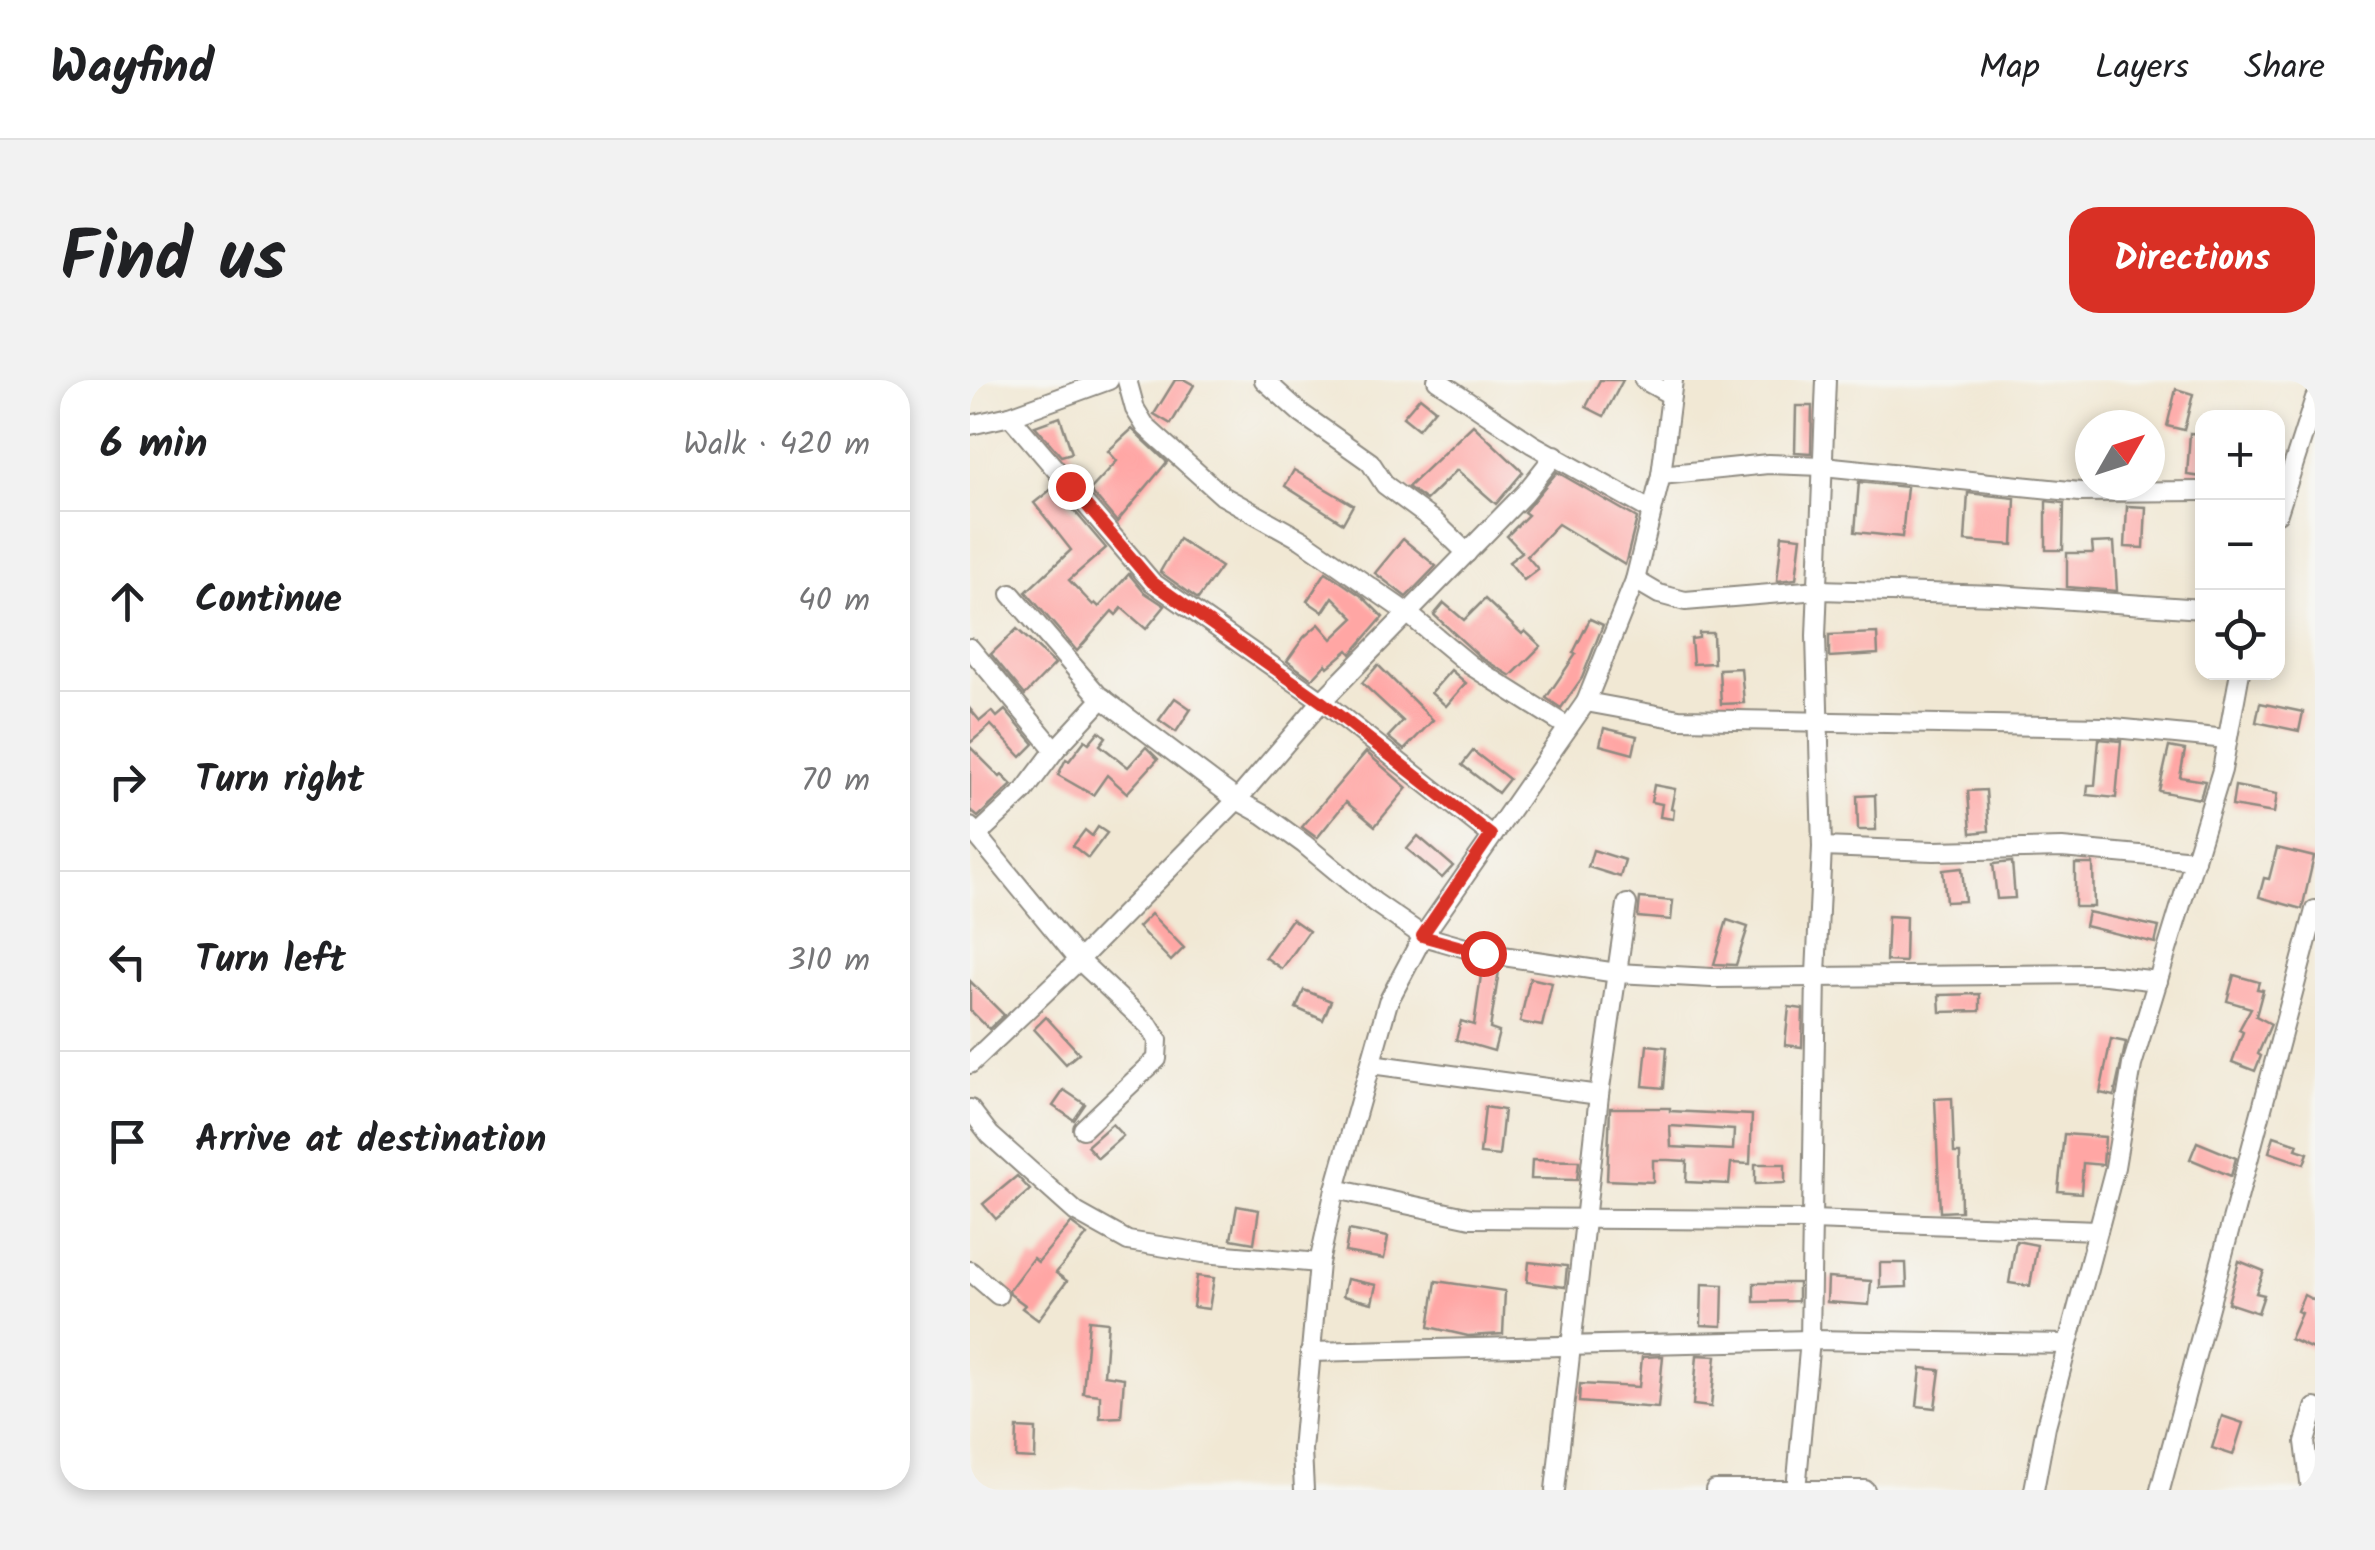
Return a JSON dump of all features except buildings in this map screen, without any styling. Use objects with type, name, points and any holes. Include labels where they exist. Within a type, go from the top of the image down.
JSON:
[{"type":"street","points":[[970,425],[1010,416],[1110,380]]},
{"type":"street","points":[[1127,380],[1146,428],[1222,496],[1302,540],[1406,612],[1470,665],[1568,727]]},
{"type":"street","points":[[1264,380],[1302,414],[1370,462],[1385,485],[1435,522],[1466,553]]},
{"type":"street","points":[[1436,380],[1472,406],[1652,512]]},
{"type":"street","points":[[1304,1490],[1302,1450],[1318,1263],[1388,1002],[1422,936],[1586,702],[1635,580],[1660,474],[1672,388],[1644,380]]},
{"type":"street","points":[[1796,1490],[1810,1340],[1822,847],[1816,636],[1826,380]]},
{"type":"street","points":[[2285,479],[2315,398]]},
{"type":"street","points":[[1010,416],[1152,582],[1322,702],[1491,835]]},
{"type":"street","points":[[970,1064],[1237,800],[1406,612],[1525,493],[1555,454]]},
{"type":"street","points":[[1660,474],[1768,464],[2080,492],[2195,491]]},
{"type":"street","points":[[1635,580],[1659,594],[1685,601],[1818,590],[2195,609]]},
{"type":"street","points":[[1011,594],[1102,698],[1237,800],[1277,824],[1422,936],[1483,953],[1617,973],[1712,978],[2097,974],[2158,981]]},
{"type":"street","points":[[970,648],[1055,750]]},
{"type":"street","points":[[2034,1490],[2067,1344],[2115,1167],[2132,1065],[2222,770],[2239,680]]},
{"type":"street","points":[[1082,1129],[1157,1059],[1160,1048],[1149,1026],[1079,960],[974,831],[1024,791],[1102,698]]},
{"type":"street","points":[[1586,702],[1679,719],[2104,728],[2228,740]]},
{"type":"street","points":[[1822,847],[2062,848],[2194,860]]},
{"type":"street","points":[[1555,1490],[1599,1095],[1627,904]]},
{"type":"street","points":[[2160,1490],[2315,910]]},
{"type":"street","points":[[1371,1064],[1599,1095]]},
{"type":"street","points":[[970,1109],[990,1135],[1076,1212],[1128,1241],[1203,1253],[1318,1263]]},
{"type":"street","points":[[1335,1189],[1472,1218],[1811,1220],[2098,1230]]},
{"type":"street","points":[[970,1271],[998,1296]]},
{"type":"street","points":[[1310,1352],[1810,1340],[2067,1344]]},
{"type":"street","points":[[2311,1490],[2304,1442],[2315,1408]]},
{"type":"street","points":[[1715,1490],[1865,1490]]},
{"type":"route","points":[[1070,486],[1152,582],[1322,702],[1491,835],[1422,936],[1483,953]]}]
